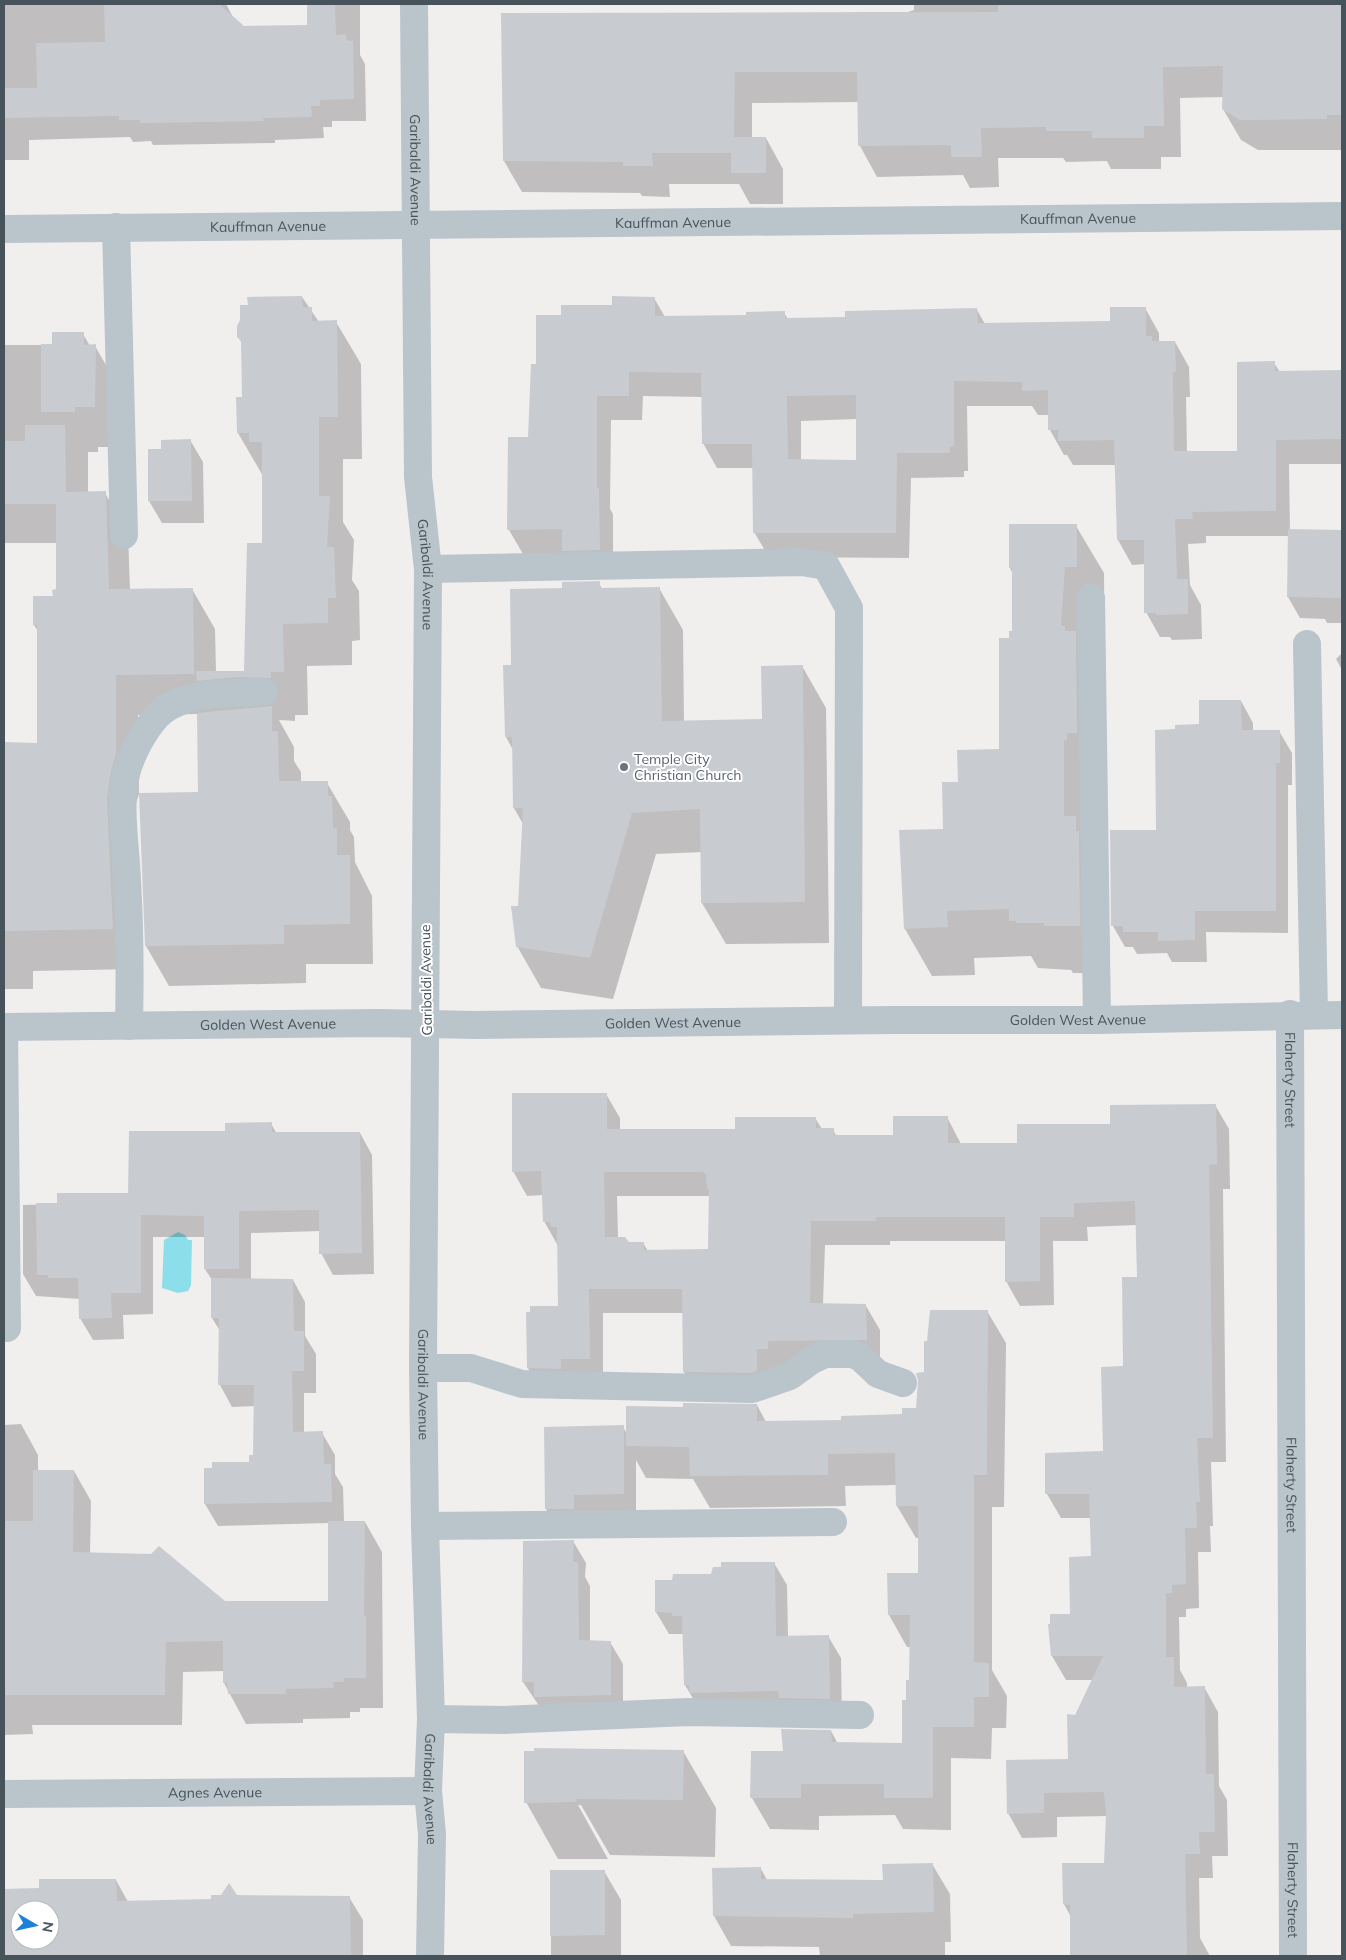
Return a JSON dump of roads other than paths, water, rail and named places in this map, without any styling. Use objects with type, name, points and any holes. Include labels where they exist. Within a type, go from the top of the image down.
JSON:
[{"type":"street","name":"Garibaldi Avenue","points":[[414,4],[418,478],[428,569],[424,965],[427,1024],[423,1368],[425,1526],[431,1719],[428,1791],[432,1834],[430,1956]]},
{"type":"street","name":"Kauffman Avenue","points":[[4,229],[1342,216]]},
{"type":"street","points":[[116,227],[124,535]]},
{"type":"street","points":[[428,569],[802,562],[826,566],[849,608],[848,1020]]},
{"type":"street","points":[[1091,598],[1096,1020]]},
{"type":"street","name":"Flaherty Street","points":[[1293,1956],[1307,644]]},
{"type":"street","points":[[129,1026],[130,938],[124,811],[125,776],[132,754],[159,714],[176,704],[210,693],[264,692]]},
{"type":"street","name":"Golden West Avenue","points":[[4,1027],[476,1025],[848,1020],[1096,1020],[1302,1014],[1342,1015]]},
{"type":"street","points":[[4,1027],[7,1328]]},
{"type":"street","points":[[423,1368],[471,1368],[522,1384],[752,1389],[790,1376],[812,1360],[825,1354],[853,1354],[861,1358],[878,1374],[903,1383]]},
{"type":"street","points":[[425,1526],[833,1522]]},
{"type":"street","points":[[431,1719],[504,1720],[688,1712],[860,1715]]},
{"type":"street","name":"Agnes Avenue","points":[[4,1794],[428,1791]]},
{"type":"water","points":[[178,1232],[185,1235],[188,1240],[192,1240],[191,1285],[188,1291],[178,1293],[162,1288],[164,1240]]},
{"type":"place","name":"Temple City Christian Church","points":[[624,767]]}]
